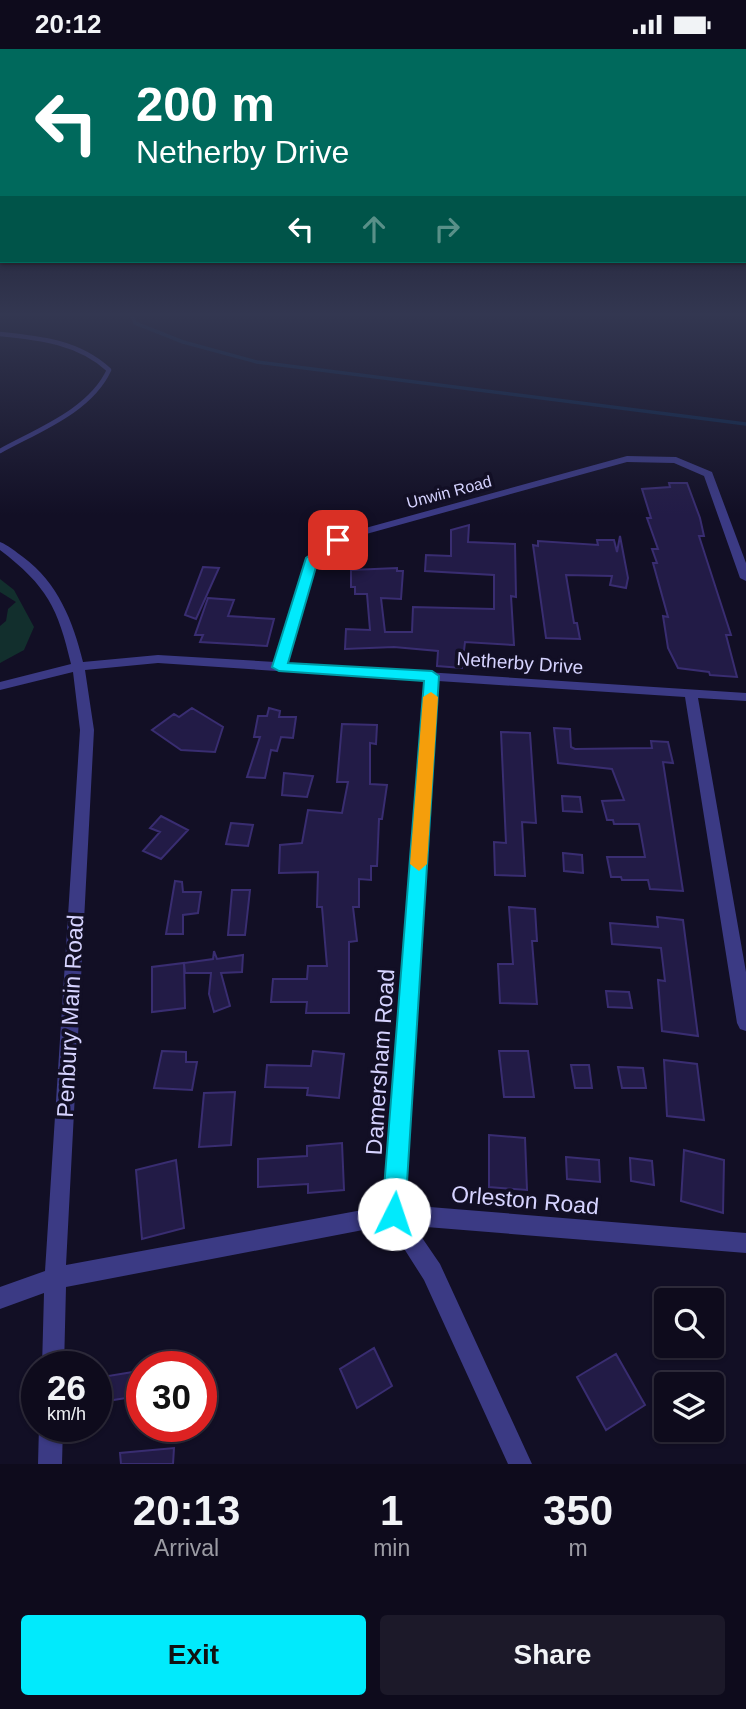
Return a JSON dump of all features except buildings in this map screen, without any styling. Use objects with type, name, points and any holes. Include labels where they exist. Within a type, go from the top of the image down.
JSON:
[{"type":"street","name":"Unwin Road","points":[[279,667],[312,558],[338,540],[627,459],[676,460],[708,474],[746,578]]},
{"type":"street","name":"Penbury Main Road","points":[[0,545],[41,579],[50,592],[62,615],[85,699],[87,730],[55,1278],[53,1351]]},
{"type":"street","name":"Netherby Drive","points":[[0,686],[77,667],[158,659],[746,697]]},
{"type":"street","name":"Damersham Road","points":[[394,1214],[432,676]]},
{"type":"street","points":[[691,694],[746,1023]]},
{"type":"street","name":"Orleston Road","points":[[0,1298],[55,1278],[394,1214],[746,1243]]},
{"type":"street","points":[[394,1214],[432,1272],[520,1464]]},
{"type":"street","points":[[50,1464],[51,1442]]},
{"type":"lane","points":[[0,451],[67,413],[105,382]]},
{"type":"green space","points":[[0,579],[14,590],[34,627],[24,650],[0,663],[0,626],[6,621],[8,609],[16,602],[0,592]]},
{"type":"waterway","points":[[415,382],[746,424]]},
{"type":"slow traffic","points":[[419,864],[431,697]]},
{"type":"route","points":[[338,540],[312,558],[279,667],[432,676],[394,1214]]}]
